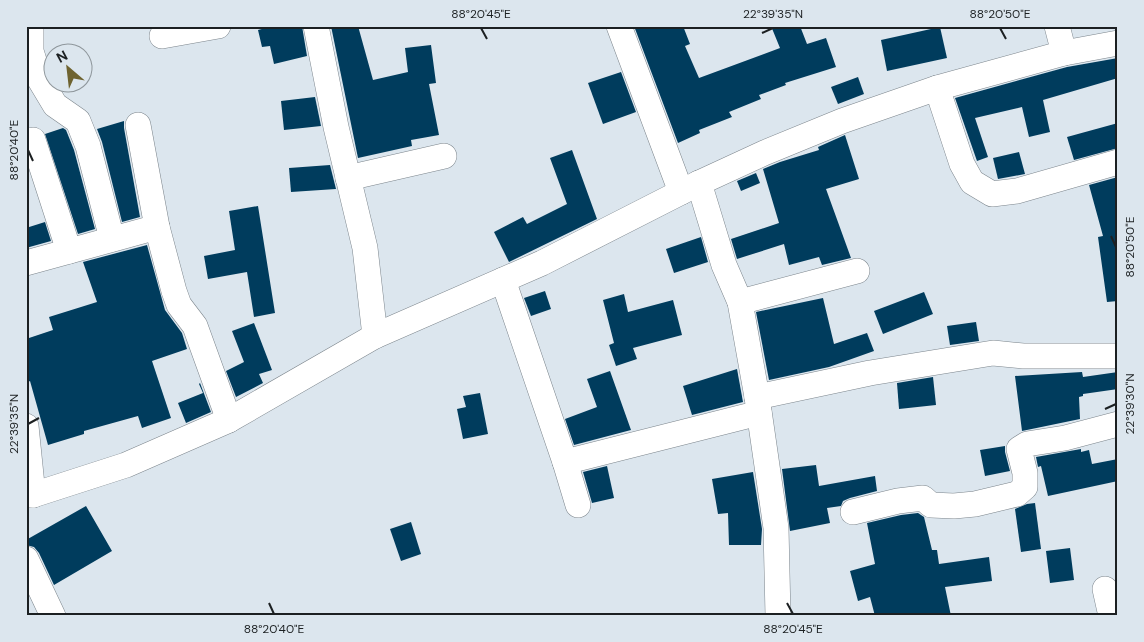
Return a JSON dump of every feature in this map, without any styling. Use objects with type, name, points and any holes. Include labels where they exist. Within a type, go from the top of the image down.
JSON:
[{"type":"street","points":[[31,26],[31,51],[40,80],[55,105],[78,121],[88,146],[112,239]]},
{"type":"street","points":[[162,36],[218,26]]},
{"type":"street","points":[[316,26],[348,178],[365,248],[376,336]]},
{"type":"street","points":[[619,26],[740,302],[758,405],[776,528],[778,616]]},
{"type":"street","points":[[1057,26],[1064,53]]},
{"type":"street","points":[[26,426],[29,495],[126,465],[230,420],[376,336],[542,263],[764,153],[842,121],[937,88],[1064,53],[1118,43]]},
{"type":"street","points":[[937,88],[962,164],[972,182],[992,194],[1017,191],[1118,162]]},
{"type":"street","points":[[138,125],[157,227],[179,305],[195,326],[230,420]]},
{"type":"street","points":[[33,140],[68,251]]},
{"type":"street","points":[[348,178],[444,156]]},
{"type":"street","points":[[26,263],[157,227]]},
{"type":"street","points":[[740,302],[857,270]]},
{"type":"street","points":[[504,280],[578,505]]},
{"type":"street","points":[[565,462],[870,373],[993,353],[1023,356],[1118,356]]},
{"type":"street","points":[[853,512],[898,501],[923,498],[931,505],[954,506],[975,504],[1017,494],[1025,487],[1025,473],[1020,449],[1027,444],[1065,438],[1118,424]]},
{"type":"street","points":[[26,559],[53,616]]},
{"type":"street","points":[[1105,589],[1111,616]]},
{"type":"building","points":[[273,26],[302,26],[307,56],[274,64],[270,46],[262,47],[258,30]]},
{"type":"building","points":[[331,26],[358,26],[373,80],[408,72],[405,48],[431,45],[436,83],[429,84],[439,135],[411,140],[412,146],[358,158]]},
{"type":"building","points":[[634,26],[683,26],[690,44],[685,46],[699,78],[780,48],[771,26],[800,26],[807,44],[826,38],[836,67],[785,83],[786,85],[759,95],[761,99],[729,112],[732,117],[699,130],[700,133],[678,143]]},
{"type":"building","points":[[940,27],[947,58],[887,71],[881,40]]},
{"type":"building","points":[[1118,58],[1118,78],[1043,100],[1050,132],[1029,137],[1022,107],[975,118],[988,157],[977,161],[955,98],[1067,67]]},
{"type":"building","points":[[621,72],[636,112],[603,124],[588,83]]},
{"type":"building","points":[[858,77],[864,94],[838,104],[831,87]]},
{"type":"building","points":[[315,97],[321,126],[284,130],[281,101]]},
{"type":"building","points":[[124,121],[140,217],[122,222],[97,129]]},
{"type":"building","points":[[1118,123],[1118,148],[1074,160],[1067,137]]},
{"type":"building","points":[[63,128],[66,130],[74,150],[95,229],[78,234],[45,134]]},
{"type":"building","points":[[845,135],[859,179],[826,189],[851,258],[822,265],[819,257],[789,265],[784,244],[737,259],[731,239],[779,223],[763,169],[819,150],[818,147]]},
{"type":"building","points":[[572,150],[597,219],[509,262],[494,232],[523,217],[527,224],[567,204],[550,158]]},
{"type":"building","points":[[1019,152],[1025,174],[998,179],[993,158]]},
{"type":"building","points":[[330,165],[336,189],[291,192],[289,168]]},
{"type":"building","points":[[756,173],[760,183],[741,191],[737,181]]},
{"type":"building","points":[[1118,177],[1118,301],[1107,302],[1098,237],[1103,236],[1089,185]]},
{"type":"building","points":[[258,206],[275,313],[254,317],[247,272],[208,279],[204,256],[235,250],[229,211]]},
{"type":"building","points":[[45,222],[51,241],[26,248],[26,228]]},
{"type":"building","points":[[701,237],[708,262],[674,273],[666,249]]},
{"type":"building","points":[[147,245],[165,310],[182,333],[187,349],[152,361],[171,418],[142,428],[138,416],[84,431],[84,434],[48,445],[30,381],[26,383],[26,339],[53,330],[49,317],[97,302],[83,262]]},
{"type":"building","points":[[545,291],[551,309],[531,316],[524,298]]},
{"type":"building","points":[[924,292],[933,314],[883,334],[874,311]]},
{"type":"building","points":[[624,294],[628,312],[673,300],[682,335],[633,348],[637,359],[616,366],[609,345],[614,343],[603,300]]},
{"type":"building","points":[[823,298],[834,344],[867,333],[874,351],[829,367],[769,380],[756,312]]},
{"type":"building","points":[[976,322],[979,341],[950,345],[947,326]]},
{"type":"building","points":[[254,323],[272,370],[259,374],[263,383],[236,397],[226,371],[244,362],[232,331]]},
{"type":"building","points":[[737,369],[743,402],[692,415],[683,386]]},
{"type":"building","points":[[610,371],[631,430],[574,445],[565,419],[597,407],[587,379]]},
{"type":"building","points":[[1082,372],[1083,377],[1118,372],[1118,389],[1083,394],[1083,396],[1079,397],[1080,419],[1022,431],[1015,376]]},
{"type":"building","points":[[933,377],[936,405],[899,409],[897,383]]},
{"type":"building","points":[[200,383],[211,412],[186,423],[178,403],[203,393]]},
{"type":"building","points":[[480,393],[488,434],[463,439],[457,409],[466,407],[463,396]]},
{"type":"building","points":[[1005,446],[1010,471],[985,476],[980,450]]},
{"type":"building","points":[[1081,449],[1081,452],[1089,450],[1092,464],[1118,459],[1118,481],[1048,496],[1041,466],[1038,467],[1036,457]]},
{"type":"building","points":[[816,465],[819,486],[875,476],[877,491],[850,498],[843,501],[841,506],[827,508],[830,523],[790,531],[782,469]]},
{"type":"building","points":[[607,466],[614,498],[592,503],[583,472]]},
{"type":"building","points":[[753,472],[762,529],[761,545],[729,545],[728,513],[718,514],[712,479]]},
{"type":"building","points":[[1035,503],[1041,549],[1021,552],[1015,509]]},
{"type":"building","points":[[86,506],[112,551],[54,585],[39,553],[34,547],[26,545],[26,540]]},
{"type":"building","points":[[918,513],[924,517],[932,550],[937,550],[939,564],[989,557],[992,581],[945,587],[951,616],[875,616],[870,597],[858,601],[850,571],[875,564],[867,523]]},
{"type":"building","points":[[411,522],[421,554],[401,561],[390,529]]},
{"type":"building","points":[[1070,548],[1074,580],[1050,583],[1046,551]]}]
